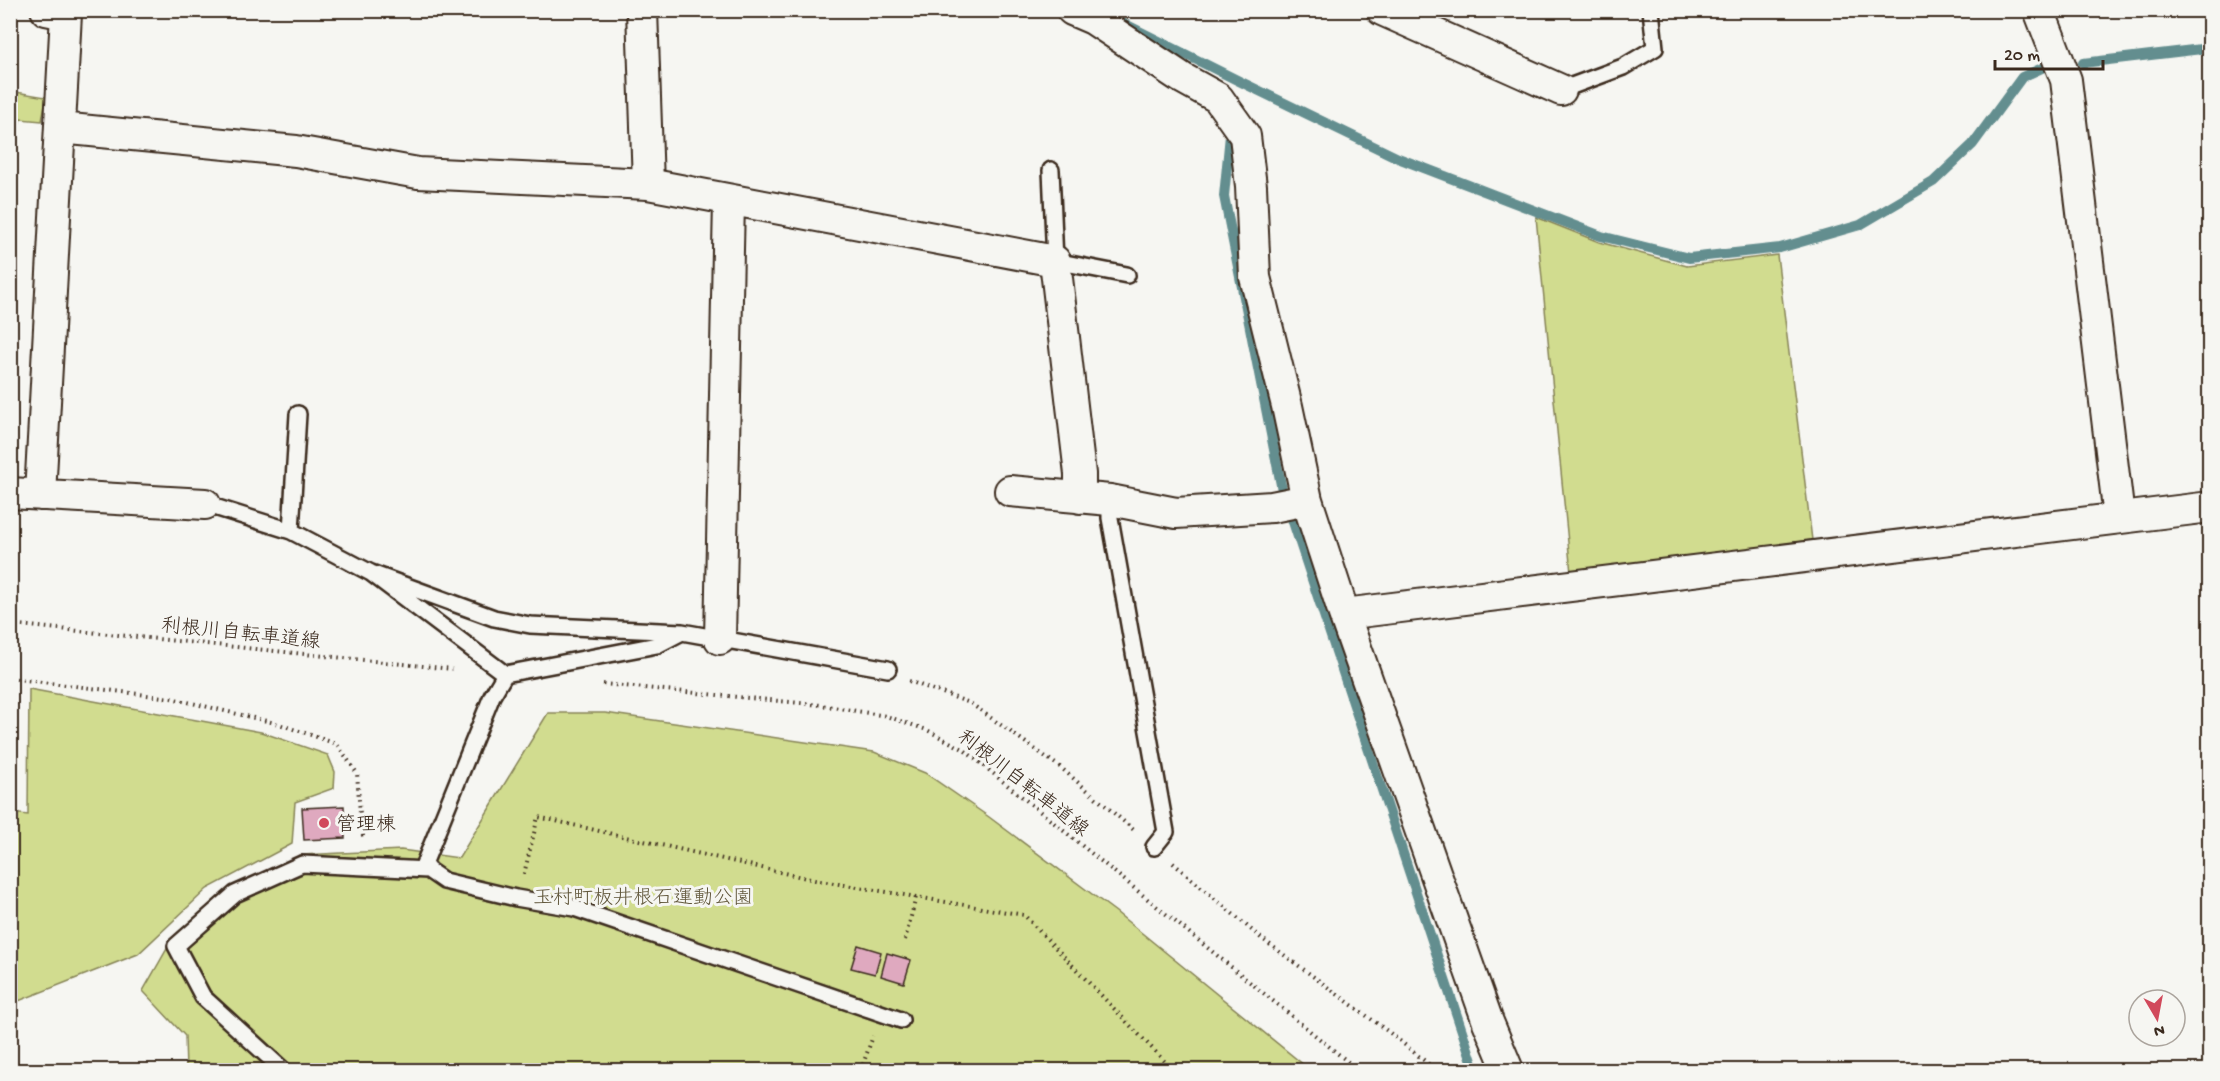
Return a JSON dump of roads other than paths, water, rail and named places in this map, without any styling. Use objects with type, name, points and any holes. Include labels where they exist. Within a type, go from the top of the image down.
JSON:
[{"type":"street","points":[[40,495],[66,14],[46,10]]},
{"type":"street","points":[[642,10],[648,184]]},
{"type":"street","points":[[1382,10],[1437,23],[1561,90]]},
{"type":"street","points":[[2039,10],[2066,80],[2119,517]]},
{"type":"street","points":[[1086,13],[1182,78],[1218,98],[1245,136],[1251,186],[1255,277],[1287,406],[1307,500],[1344,614],[1488,1022],[1508,1071]]},
{"type":"street","points":[[60,128],[296,151],[418,173],[648,184],[1055,261],[1080,474],[1080,498]]},
{"type":"street","points":[[720,639],[729,201]]},
{"type":"street","points":[[1010,491],[1110,501],[1176,513],[1272,507],[1307,500]]},
{"type":"street","points":[[10,493],[206,504]]},
{"type":"street","points":[[1344,614],[2210,507]]},
{"type":"lane","points":[[1561,90],[1623,67],[1655,48],[1651,10]]},
{"type":"lane","points":[[1051,170],[1055,261],[1126,275]]},
{"type":"lane","points":[[291,531],[298,414]]},
{"type":"lane","points":[[1110,501],[1110,518],[1166,832],[1154,847]]},
{"type":"lane","points":[[206,504],[291,531],[371,573],[494,618],[530,625],[682,632],[888,669]]},
{"type":"lane","points":[[371,573],[505,674],[657,645],[682,632]]},
{"type":"lane","points":[[505,674],[492,696],[424,864],[428,870],[444,881],[516,898],[574,908],[901,1020]]},
{"type":"lane","points":[[283,1071],[202,997],[176,946],[235,894],[302,864],[428,870]]},
{"type":"waterway","points":[[1121,22],[1398,158],[1601,236],[1689,258],[1780,248],[1860,225],[1933,182],[1973,144],[2022,77],[2042,68]]},
{"type":"waterway","points":[[2083,63],[2210,48]]},
{"type":"waterway","points":[[1230,135],[1224,196],[1282,490]]},
{"type":"waterway","points":[[1291,516],[1475,1070]]},
{"type":"place","name":"管理棟","points":[[324,823]]},
{"type":"park label","name":"玉村町板井根石運動公園","points":[[643,896]]}]
